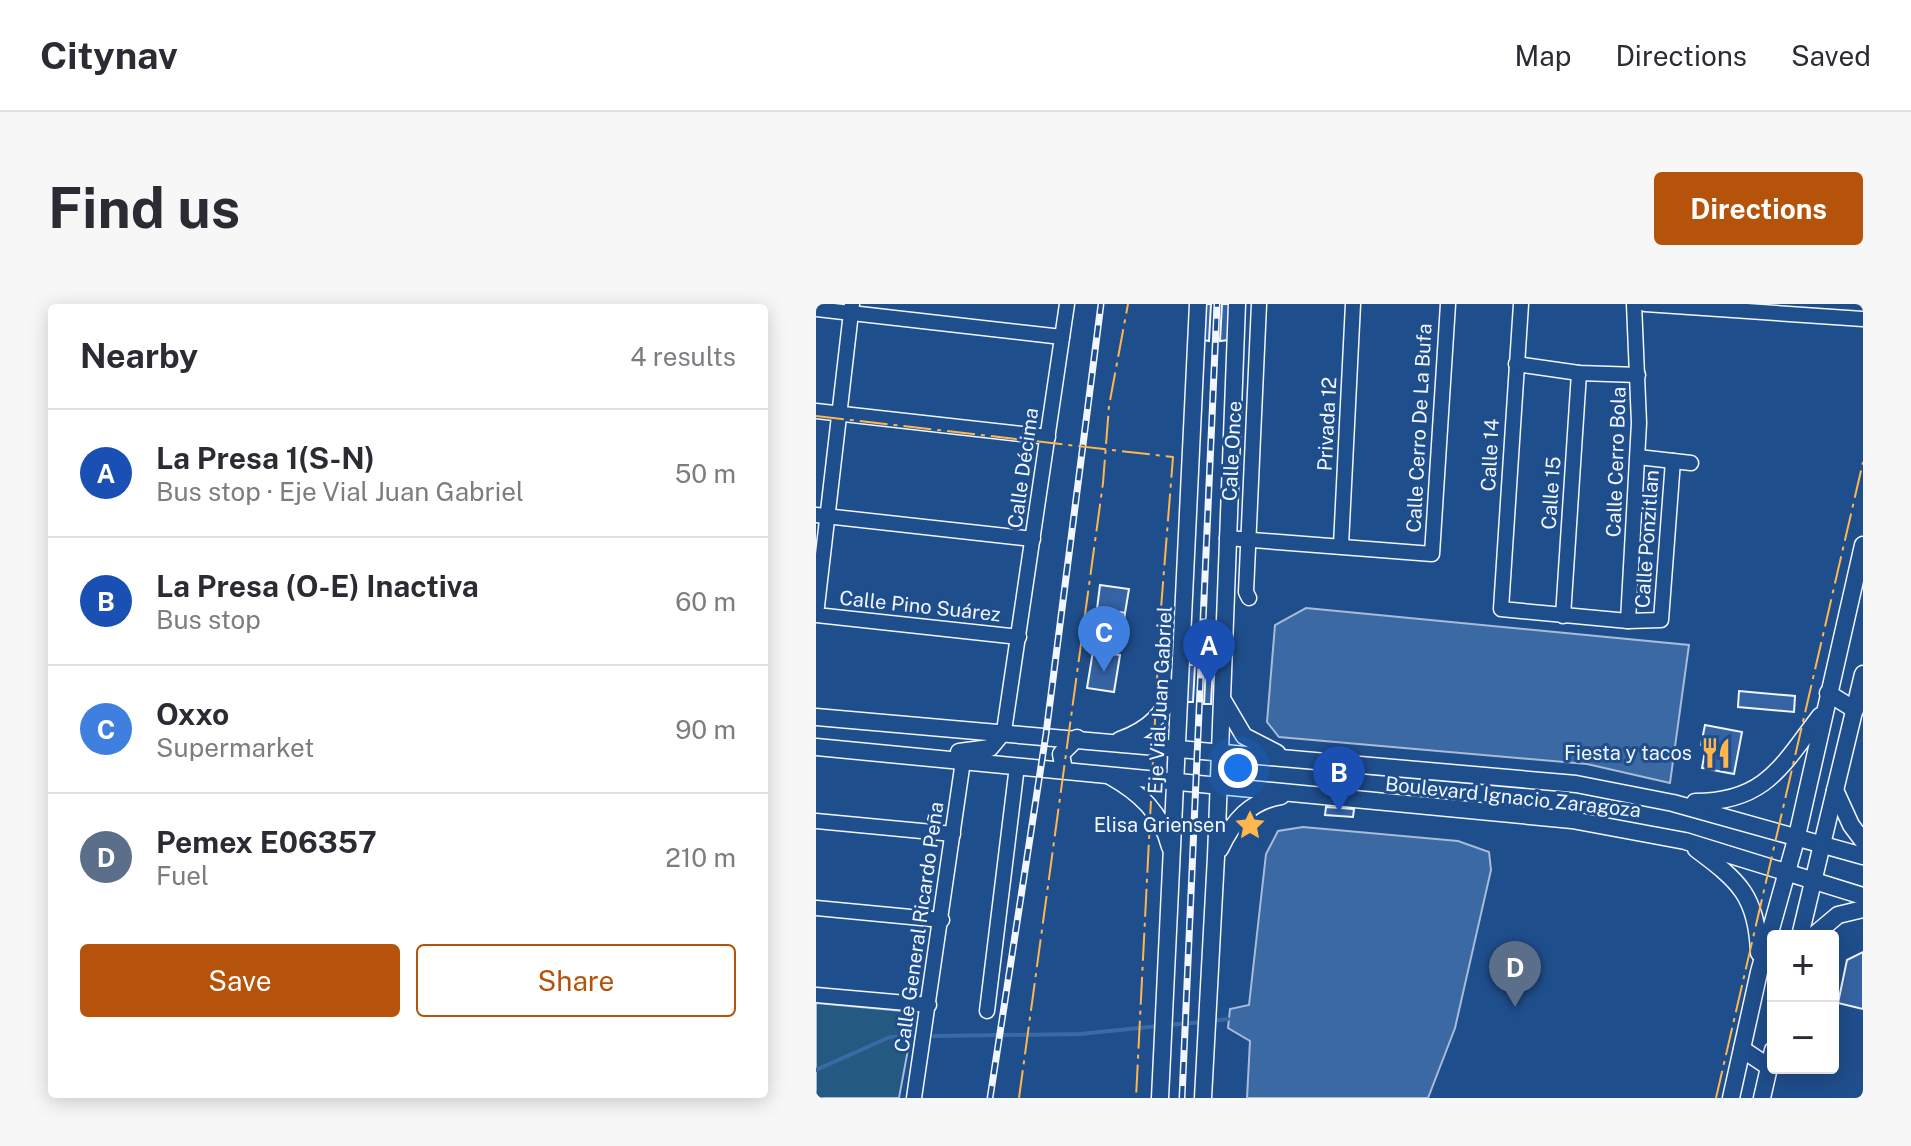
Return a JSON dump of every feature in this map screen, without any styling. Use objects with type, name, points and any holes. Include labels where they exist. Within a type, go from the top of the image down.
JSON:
[{"type":"main road","name":"Eje Vial Juan Gabriel","points":[[1160,1098],[1198,304]]},
{"type":"main road","points":[[1203,1098],[1216,857],[1237,304]]},
{"type":"main road","points":[[1731,1098],[1759,972],[1797,836],[1863,545]]},
{"type":"main road","points":[[1801,930],[1863,674]]},
{"type":"main road","points":[[1118,741],[1143,731],[1161,716],[1182,675]]},
{"type":"main road","points":[[1828,693],[1855,710]]},
{"type":"main road","points":[[1221,695],[1244,736],[1286,757]]},
{"type":"main road","points":[[1673,803],[1733,799],[1761,786],[1785,765],[1823,712]]},
{"type":"main road","name":"Boulevard Ignacio Zaragoza","points":[[816,717],[1511,776],[1626,791],[1863,856]]},
{"type":"main road","points":[[926,757],[990,748],[1004,731]]},
{"type":"main road","points":[[1064,770],[1061,754],[1077,738]]},
{"type":"main road","name":"Boulevard Ignacio Zaragoza","points":[[816,747],[1572,820],[1685,841],[1863,896]]},
{"type":"main road","points":[[1105,773],[1132,789],[1151,807],[1167,835],[1172,856]]},
{"type":"main road","points":[[1835,789],[1851,825],[1863,841]]},
{"type":"main road","points":[[1216,857],[1227,833],[1248,809],[1267,798],[1290,795]]},
{"type":"main road","points":[[1685,841],[1728,873],[1747,894],[1755,914],[1759,972]]},
{"type":"main road","points":[[1820,930],[1838,915],[1863,909]]},
{"type":"main road","points":[[1742,1049],[1767,1066]]},
{"type":"main road","points":[[1762,1098],[1767,1074]]},
{"type":"street","name":"Calle Décima","points":[[1004,731],[1067,304]]},
{"type":"street","name":"Calle Once","points":[[1249,598],[1246,592],[1259,304]]},
{"type":"street","name":"Privada 12","points":[[1341,545],[1353,304]]},
{"type":"street","name":"Calle Cerro De La Bufa","points":[[1341,545],[1432,554],[1448,304]]},
{"type":"street","name":"Calle 14","points":[[1521,304],[1501,609],[1563,616]]},
{"type":"street","name":"Calle Cerro Bola","points":[[1628,621],[1638,457],[1634,304]]},
{"type":"street","points":[[1645,304],[1769,309],[1863,319]]},
{"type":"street","points":[[816,309],[852,309],[1062,337]]},
{"type":"street","points":[[816,615],[822,516],[840,414],[852,309]]},
{"type":"street","points":[[1516,364],[1579,373],[1638,375]]},
{"type":"street","name":"Calle 15","points":[[1563,616],[1579,373]]},
{"type":"street","points":[[816,411],[1048,437]]},
{"type":"street","name":"Calle Ponzitlan","points":[[1638,457],[1691,463]]},
{"type":"street","name":"Calle Ponzitlan","points":[[1628,621],[1661,620],[1673,461]]},
{"type":"street","points":[[822,516],[1033,539]]},
{"type":"street","points":[[1227,538],[1341,545]]},
{"type":"street","name":"Calle Pino Suárez","points":[[816,615],[1019,637]]},
{"type":"street","points":[[1563,616],[1628,621]]},
{"type":"street","name":"Calle General Ricardo Peña","points":[[914,1098],[963,761]]},
{"type":"street","points":[[987,1011],[1017,766]]},
{"type":"street","points":[[816,821],[953,834]]},
{"type":"street","points":[[816,908],[942,920]]},
{"type":"street","points":[[816,995],[929,1005]]},
{"type":"shaded area","points":[[1306,608],[1689,645],[1670,783],[1587,764],[1279,737],[1267,722],[1275,625]]},
{"type":"shaded area","points":[[1303,827],[1458,841],[1489,852],[1491,870],[1455,1028],[1428,1098],[1247,1098],[1250,1041],[1228,1028],[1230,1009],[1249,1005],[1266,854],[1278,831]]},
{"type":"shaded area","points":[[816,1003],[915,1012],[899,1098],[816,1098]]},
{"type":"building","points":[[1204,304],[1211,304],[1209,341],[1203,340]]},
{"type":"building","points":[[1222,304],[1230,304],[1228,340],[1220,341]]},
{"type":"building","points":[[1100,585],[1129,589],[1125,613],[1097,609]]},
{"type":"building","points":[[1097,609],[1125,613],[1121,646],[1092,643]]},
{"type":"building","points":[[1093,651],[1120,655],[1114,692],[1087,688]]},
{"type":"building","points":[[1187,665],[1195,665],[1193,702],[1186,702]]},
{"type":"building","points":[[1206,666],[1213,666],[1211,704],[1204,704]]},
{"type":"building","points":[[1739,691],[1795,696],[1794,712],[1738,707]]},
{"type":"building","points":[[1705,725],[1742,732],[1734,774],[1702,768],[1706,746],[1701,745]]},
{"type":"building","points":[[1326,807],[1354,809],[1353,817],[1325,815]]},
{"type":"building","points":[[1863,952],[1863,1009],[1839,1003],[1847,960]]},
{"type":"waterway","points":[[1212,1021],[1228,1019]]},
{"type":"waterway","points":[[1168,1025],[1203,1022]]},
{"type":"waterway","points":[[934,1036],[1080,1034],[1159,1026]]},
{"type":"waterway","points":[[816,1070],[890,1037],[914,1036]]},
{"type":"railway","points":[[990,1098],[1046,734],[1101,304]]},
{"type":"railway","points":[[1182,1098],[1217,304]]},
{"type":"power","points":[[1019,1098],[1103,483],[1109,406],[1128,304]]},
{"type":"power","points":[[816,416],[1173,457],[1160,621],[1136,1098]]},
{"type":"power","points":[[1716,1098],[1863,462]]},
{"type":"place","name":"Oxxo","points":[[1104,672]]},
{"type":"place","name":"La Presa 1(S-N)","points":[[1209,685]]},
{"type":"place","name":"Fiesta y tacos","points":[[1716,753]]},
{"type":"place","name":"La Presa (O-E) Inactiva","points":[[1339,812]]},
{"type":"place","name":"Elisa Griensen","points":[[1250,825]]},
{"type":"place","name":"Pemex E06357","points":[[1515,1007]]}]
